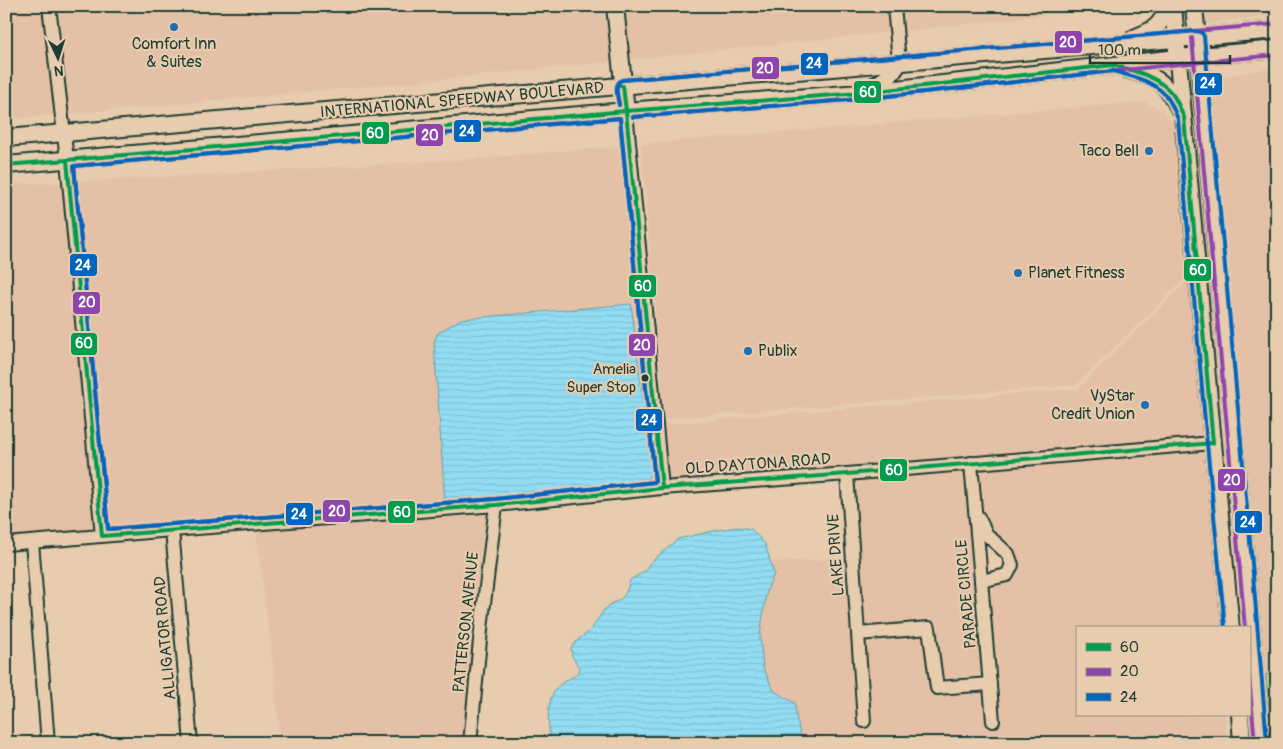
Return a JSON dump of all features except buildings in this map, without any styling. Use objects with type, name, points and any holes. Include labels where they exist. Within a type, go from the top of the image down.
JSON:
[{"type":"main road","points":[[615,6],[626,111]]},
{"type":"main road","points":[[1123,43],[1152,31],[1158,26],[1165,15],[1167,6]]},
{"type":"main road","points":[[1173,6],[1231,626]]},
{"type":"main road","points":[[1194,6],[1243,537],[1245,626]]},
{"type":"main road","name":"INTERNATIONAL SPEEDWAY BOULEVARD","points":[[6,138],[1277,30]]},
{"type":"main road","name":"INTERNATIONAL SPEEDWAY BOULEVARD","points":[[6,165],[860,92],[1277,49]]},
{"type":"main road","points":[[860,92],[884,81],[894,72],[899,62]]},
{"type":"main road","points":[[1113,65],[1147,74],[1160,81],[1173,95],[1184,116]]},
{"type":"main road","points":[[347,135],[353,125],[362,117],[381,106]]},
{"type":"main road","points":[[310,139],[332,126],[336,118],[336,110]]},
{"type":"main road","points":[[1200,299],[1214,312],[1225,339]]},
{"type":"main road","points":[[1211,418],[1219,433],[1235,446]]},
{"type":"main road","points":[[1213,443],[1222,451],[1226,458],[1231,497],[1243,537]]},
{"type":"main road","points":[[1242,743],[1247,718]]},
{"type":"main road","points":[[1247,718],[1249,731],[1255,743]]},
{"type":"main road","points":[[1247,718],[1260,743]]},
{"type":"street","points":[[49,6],[67,160],[102,536]]},
{"type":"street","points":[[894,6],[899,62]]},
{"type":"street","points":[[626,111],[662,488]]},
{"type":"street","name":"OLD DAYTONA ROAD","points":[[6,544],[496,505],[662,488],[1213,443]]},
{"type":"street","name":"PARADE CIRCLE","points":[[971,464],[993,721]]},
{"type":"street","name":"LAKE DRIVE","points":[[847,474],[864,721]]},
{"type":"street","name":"PATTERSON AVENUE","points":[[470,743],[496,505]]},
{"type":"street","points":[[975,510],[987,535],[1008,554],[1012,565],[1007,575],[981,581]]},
{"type":"street","name":"ALLIGATOR ROAD","points":[[172,530],[191,743]]},
{"type":"street","points":[[32,542],[48,743]]},
{"type":"street","points":[[858,634],[929,628],[937,688],[990,684]]},
{"type":"shaded area","points":[[6,6],[44,6],[57,115],[6,119]]},
{"type":"shaded area","points":[[54,6],[610,6],[616,61],[67,114]]},
{"type":"shaded area","points":[[620,6],[889,6],[891,32],[625,60]]},
{"type":"shaded area","points":[[899,6],[1129,6],[901,31]]},
{"type":"shaded area","points":[[1200,6],[1277,6],[1277,14],[1203,24]]},
{"type":"shaded area","points":[[1277,67],[1277,674],[1266,675],[1209,79]]},
{"type":"shaded area","points":[[1144,102],[1163,111],[1174,125],[1186,277],[1076,385],[664,419],[641,144]]},
{"type":"shaded area","points":[[625,146],[657,483],[643,484],[652,472],[631,304],[434,342],[445,503],[107,529],[74,182],[472,159]]},
{"type":"shaded area","points":[[65,183],[97,528],[6,537],[6,184]]},
{"type":"shaded area","points":[[1190,276],[1206,438],[666,482],[661,421],[665,424],[1078,389]]},
{"type":"shaded area","points":[[1207,449],[1220,626],[1076,626],[1076,716],[1225,716],[1227,743],[799,743],[801,738],[795,703],[774,691],[763,668],[760,636],[767,590],[774,574],[771,562],[848,559],[860,727],[869,726],[863,639],[925,634],[932,689],[986,690],[989,727],[998,726],[986,585],[1016,568],[991,531],[979,508],[976,469]]},
{"type":"shaded area","points":[[966,469],[970,507],[968,508],[970,512],[985,679],[941,682],[934,628],[862,628],[852,479]]},
{"type":"shaded area","points":[[491,511],[465,743],[280,743],[275,679],[256,529]]},
{"type":"green space","points":[[1277,674],[1277,743],[1272,743],[1266,675]]},
{"type":"water","points":[[631,304],[652,472],[643,484],[445,503],[434,342],[438,333],[461,319]]},
{"type":"water","points":[[739,527],[751,529],[765,544],[774,574],[767,590],[760,636],[763,668],[774,691],[795,703],[801,738],[799,743],[551,743],[549,711],[552,695],[562,683],[575,676],[580,669],[572,656],[571,648],[590,631],[604,610],[621,599],[626,593],[630,580],[645,571],[650,563],[678,539]]},
{"type":"transit line","name":"20","points":[[619,105],[617,88],[622,80],[1276,24]]},
{"type":"transit line","name":"24","points":[[619,105],[617,88],[622,80],[1197,31],[1202,33],[1204,36],[1267,742]]},
{"type":"transit line","name":"20","points":[[1192,38],[1245,626]]},
{"type":"transit line","name":"20","points":[[633,117],[861,99],[1277,55]]},
{"type":"transit line","name":"60","points":[[1113,65],[1146,75],[1161,83],[1173,95],[1184,117],[1213,443],[662,488],[496,505],[102,536],[67,160],[626,111],[860,93],[1113,65]]},
{"type":"transit line","name":"24","points":[[633,117],[861,99],[1113,71],[1144,81],[1158,88],[1169,100],[1178,119],[1225,626]]},
{"type":"transit line","name":"60","points":[[621,86],[623,86],[626,111],[662,488]]},
{"type":"transit line","name":"20","points":[[620,118],[655,482],[495,499],[108,529],[74,166],[620,118]]},
{"type":"transit line","name":"24","points":[[620,118],[655,482],[495,499],[108,529],[74,166],[620,118]]},
{"type":"transit line","name":"60","points":[[6,165],[67,160]]},
{"type":"transit line","name":"20","points":[[1250,688],[1255,743]]},
{"type":"place","name":"Comfort Inn & Suites","points":[[174,27]]},
{"type":"place","name":"Taco Bell","points":[[1149,151]]},
{"type":"place","name":"Planet Fitness","points":[[1018,273]]},
{"type":"place","name":"Publix","points":[[748,351]]},
{"type":"place","name":"Amelia Super Stop","points":[[645,378]]},
{"type":"place","name":"VyStar Credit Union","points":[[1145,405]]}]
